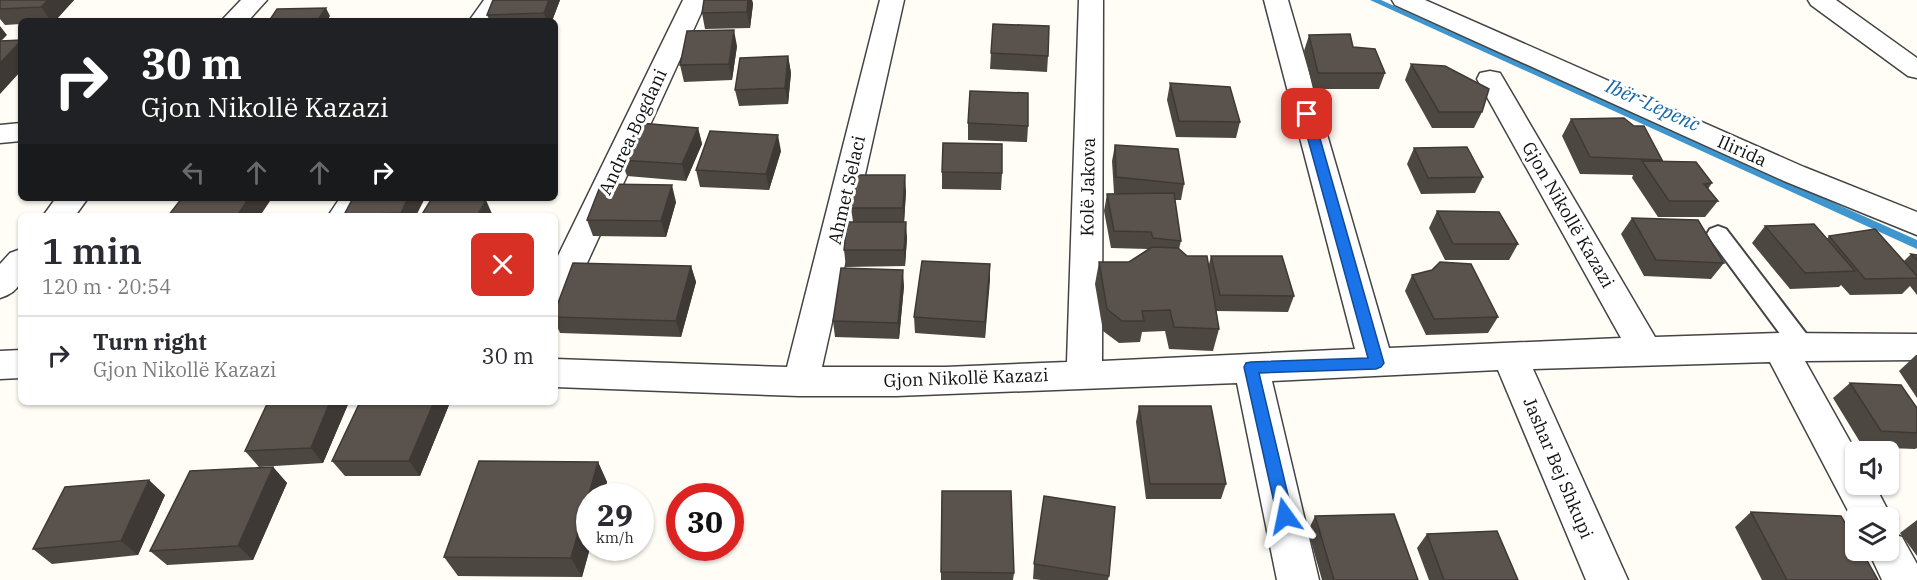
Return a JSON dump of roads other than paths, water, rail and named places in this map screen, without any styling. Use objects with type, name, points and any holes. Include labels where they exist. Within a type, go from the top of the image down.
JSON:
[{"type":"street","points":[[237,18],[255,0]]},
{"type":"street","points":[[484,18],[497,0]]},
{"type":"street","name":"Andrea Bogdani","points":[[558,290],[695,0]]},
{"type":"street","name":"Ahmet Selaci","points":[[801,381],[892,0]]},
{"type":"street","name":"Kolë Jakova","points":[[1084,374],[1091,0]]},
{"type":"street","points":[[1276,0],[1376,363]]},
{"type":"street","name":"Ilirida","points":[[1404,0],[1794,174],[1917,224]]},
{"type":"street","points":[[1820,0],[1917,70]]},
{"type":"street","name":"Gjon Nikollë Kazazi","points":[[1490,79],[1645,351]]},
{"type":"street","points":[[0,134],[18,132]]},
{"type":"street","points":[[60,213],[70,201]]},
{"type":"street","points":[[0,286],[18,265]]},
{"type":"street","points":[[1791,346],[1867,507]]},
{"type":"street","name":"Gjon Nikollë Kazazi","points":[[558,373],[801,381],[944,381],[1645,351],[1791,346],[1917,347]]},
{"type":"street","name":"Jashar Bej Shkupi","points":[[1510,357],[1607,580]]},
{"type":"street","points":[[0,365],[18,364]]},
{"type":"street","points":[[1251,367],[1298,580]]},
{"type":"street","points":[[1894,561],[1904,580]]},
{"type":"lane","points":[[1718,234],[1791,346]]},
{"type":"waterway","name":"Ibër-Lepenc","points":[[1374,0],[1917,245]]}]
